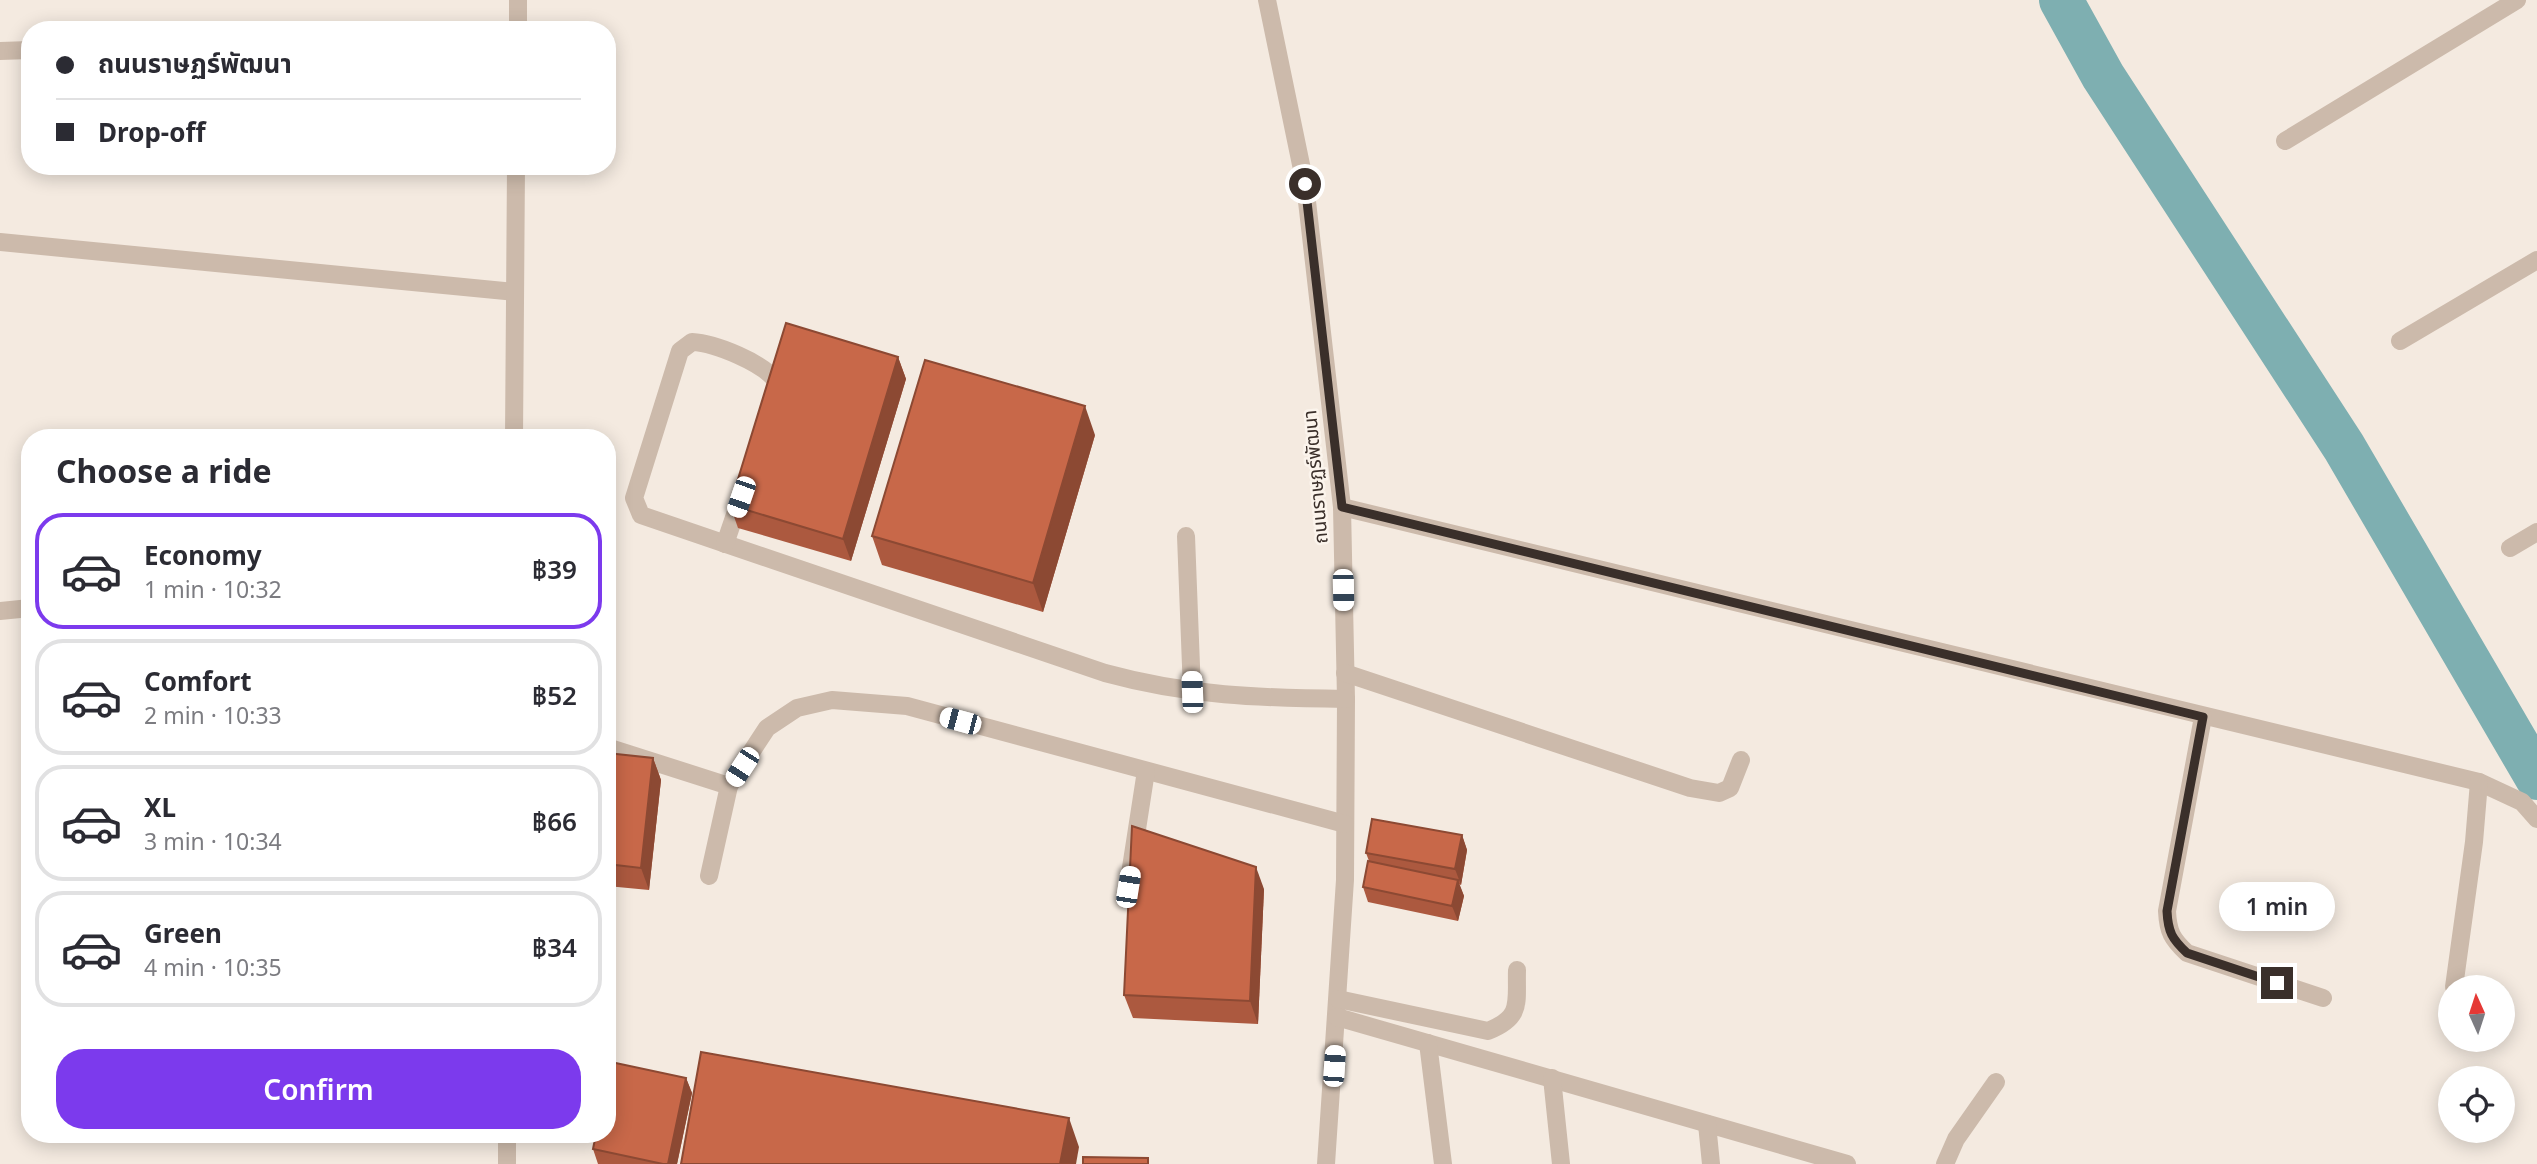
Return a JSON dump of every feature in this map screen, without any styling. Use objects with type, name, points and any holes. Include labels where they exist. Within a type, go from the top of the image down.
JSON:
[{"type":"street","points":[[518,0],[518,21]]},
{"type":"street","name":"ถนนราษฏร์พัฒนา","points":[[1267,0],[1305,184],[1342,507],[1346,699],[1345,880],[1326,1164]]},
{"type":"street","points":[[2285,141],[2517,0]]},
{"type":"street","points":[[0,51],[21,50]]},
{"type":"street","points":[[514,429],[516,175]]},
{"type":"street","points":[[0,242],[515,292]]},
{"type":"street","points":[[2400,341],[2537,260]]},
{"type":"street","points":[[770,416],[777,382],[769,371],[707,342],[692,342],[680,351],[634,498],[641,515],[1144,684],[1244,698],[1346,699]]},
{"type":"street","points":[[725,544],[747,480]]},
{"type":"street","points":[[1342,507],[2479,782],[2522,803],[2537,819]]},
{"type":"street","points":[[2510,548],[2537,532]]},
{"type":"street","points":[[1186,536],[1192,692]]},
{"type":"street","points":[[0,611],[21,609]]},
{"type":"street","points":[[1345,673],[1690,788],[1719,793],[1730,788],[1741,760]]},
{"type":"street","points":[[709,876],[729,786],[767,728],[797,708],[832,700],[907,706],[1345,824]]},
{"type":"street","points":[[2203,717],[2167,911],[2168,929],[2176,943],[2187,953],[2323,998]]},
{"type":"street","points":[[616,750],[729,786]]},
{"type":"street","points":[[1128,887],[1146,771]]},
{"type":"street","points":[[2456,975],[2474,842],[2479,782]]},
{"type":"street","points":[[1338,1008],[1488,1031],[1508,1023],[1516,1007],[1517,970]]},
{"type":"street","points":[[1338,1008],[1428,1043],[1847,1164]]},
{"type":"street","points":[[1428,1043],[1443,1164]]},
{"type":"street","points":[[1552,1078],[1561,1164]]},
{"type":"street","points":[[1945,1164],[1956,1139],[1996,1082]]},
{"type":"street","points":[[1707,1124],[1711,1164]]},
{"type":"street","points":[[507,1143],[507,1164]]},
{"type":"building","points":[[786,323],[898,357],[843,539],[730,505]]},
{"type":"building","points":[[925,360],[1085,406],[1033,583],[872,536]]},
{"type":"building","points":[[616,754],[653,758],[641,868],[616,865]]},
{"type":"building","points":[[1372,819],[1462,835],[1455,869],[1366,853]]},
{"type":"building","points":[[1132,826],[1256,867],[1250,1001],[1124,995]]},
{"type":"building","points":[[1368,861],[1458,880],[1452,906],[1363,887]]},
{"type":"building","points":[[701,1052],[1069,1118],[1060,1164],[681,1164]]},
{"type":"building","points":[[616,1063],[686,1078],[668,1164],[593,1149],[594,1143],[616,1143]]},
{"type":"building","points":[[1083,1157],[1148,1158],[1148,1164],[1083,1164]]},
{"type":"waterway","points":[[2061,0],[2103,76],[2344,447],[2537,778]]},
{"type":"route","points":[[1305,184],[1342,507],[2203,717],[2167,911],[2168,929],[2176,943],[2187,953],[2277,983]]}]
